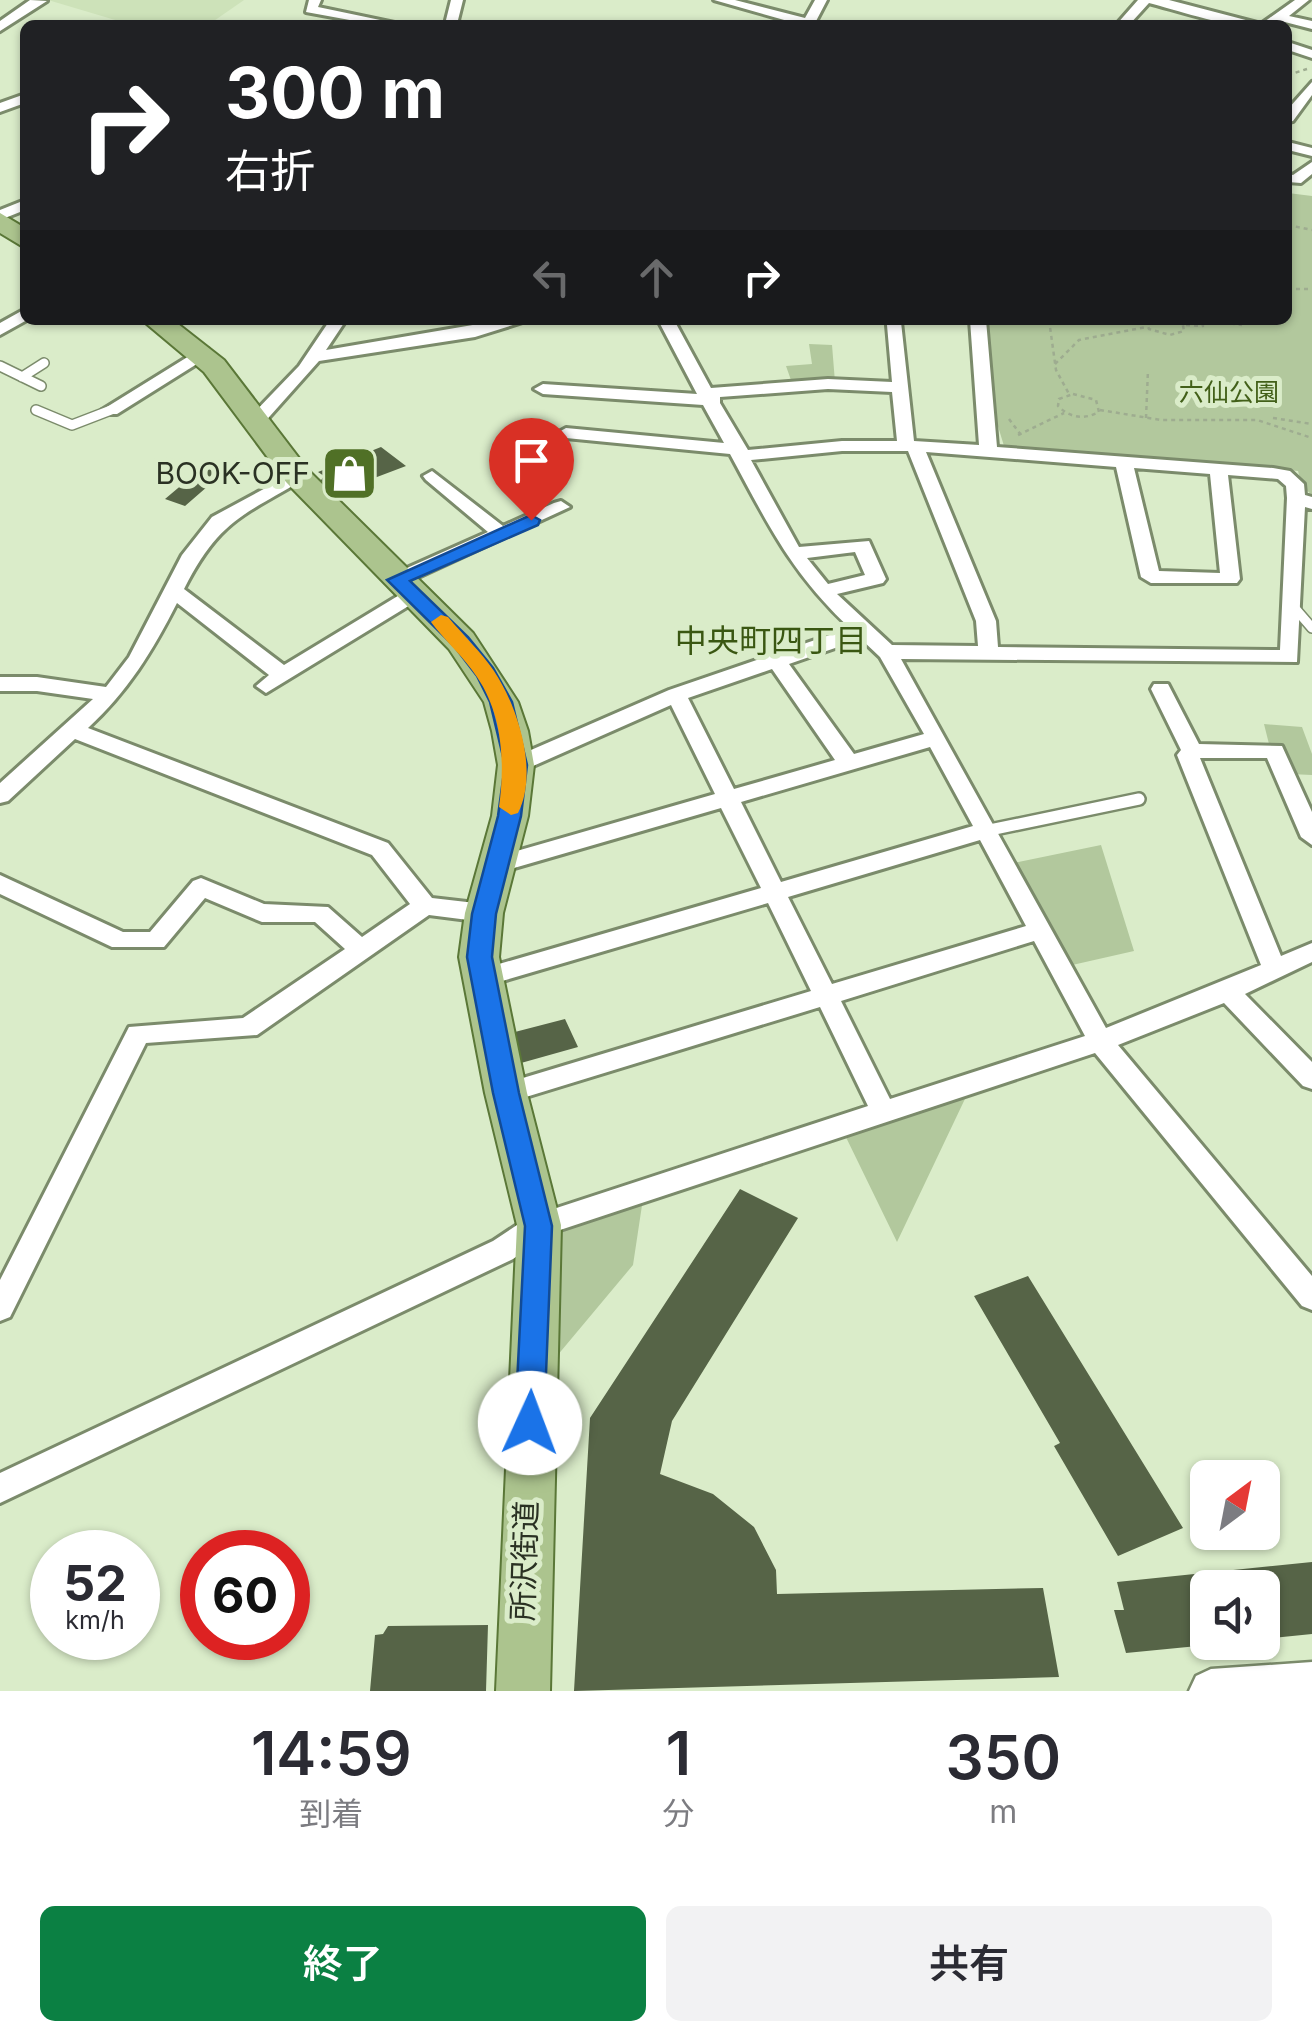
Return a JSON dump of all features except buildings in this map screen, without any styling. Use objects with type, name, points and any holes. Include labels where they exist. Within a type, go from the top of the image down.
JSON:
[{"type":"main road","points":[[0,218],[20,236]]},
{"type":"main road","name":"所沢街道","points":[[163,325],[202,353],[297,476],[461,642],[486,673],[501,702],[516,765],[510,816],[484,914],[480,957],[506,1093],[539,1226],[522,1691]]},
{"type":"street","points":[[0,27],[41,1],[36,0]]},
{"type":"street","points":[[315,0],[310,9],[370,20]]},
{"type":"street","points":[[720,0],[793,20]]},
{"type":"street","points":[[1127,20],[1149,0],[1234,20]]},
{"type":"street","points":[[1274,20],[1303,0]]},
{"type":"street","points":[[1292,113],[1312,86]]},
{"type":"street","points":[[1292,179],[1296,180],[1312,166]]},
{"type":"street","points":[[256,421],[313,357],[335,325]]},
{"type":"street","points":[[313,357],[502,325]]},
{"type":"street","points":[[669,325],[711,396],[793,554],[823,591],[887,652],[1100,1042],[1312,1297]]},
{"type":"street","points":[[895,325],[898,387],[910,446],[986,621],[989,654]]},
{"type":"street","points":[[978,325],[988,450]]},
{"type":"street","points":[[110,410],[202,353]]},
{"type":"street","points":[[543,388],[585,397],[711,396],[828,384],[898,387]]},
{"type":"street","points":[[566,432],[740,453],[910,446],[1218,467],[1284,475],[1295,484],[1304,501],[1290,657],[887,652]]},
{"type":"street","points":[[592,456],[600,436]]},
{"type":"street","points":[[1123,460],[1152,577],[1230,579],[1218,467]]},
{"type":"street","points":[[0,795],[111,695],[138,660],[192,555],[219,521],[297,476]]},
{"type":"street","points":[[432,476],[501,534]]},
{"type":"street","points":[[174,592],[274,680],[405,587],[501,534],[560,507]]},
{"type":"street","points":[[793,554],[862,544],[876,579],[823,591]]},
{"type":"street","points":[[516,765],[676,695],[866,630]]},
{"type":"street","points":[[775,659],[848,764]]},
{"type":"street","points":[[0,684],[36,684],[111,695]]},
{"type":"street","points":[[1161,689],[1192,751]]},
{"type":"street","points":[[676,695],[884,1112]]},
{"type":"street","points":[[72,730],[380,850],[425,906]]},
{"type":"street","points":[[496,865],[934,739]]},
{"type":"street","points":[[1274,968],[1188,755],[1192,751],[1274,751],[1310,826]]},
{"type":"street","points":[[482,978],[986,831]]},
{"type":"street","points":[[0,884],[120,941],[156,941],[201,887],[262,913],[320,913],[361,950]]},
{"type":"street","points":[[0,1308],[138,1034],[248,1028],[425,906],[484,914]]},
{"type":"street","points":[[506,1093],[1039,931]]},
{"type":"street","points":[[0,1488],[503,1250],[539,1226],[1100,1042],[1228,991],[1312,952]]},
{"type":"street","points":[[1228,991],[1309,1070]]},
{"type":"street","points":[[1211,1691],[1312,1683]]},
{"type":"lane","points":[[22,376],[44,363]]},
{"type":"lane","points":[[0,366],[42,386]]},
{"type":"lane","points":[[36,410],[72,425],[110,410]]},
{"type":"lane","points":[[1293,606],[1312,628]]},
{"type":"lane","points":[[986,831],[1139,799]]},
{"type":"path","points":[[1051,325],[1055,364],[1069,394]]},
{"type":"path","points":[[1055,364],[1079,340],[1146,326],[1170,335],[1180,333],[1186,325],[1203,325]]},
{"type":"path","points":[[1146,418],[1148,370]]},
{"type":"path","points":[[1064,413],[1057,402],[1069,394],[1091,397],[1100,410]]},
{"type":"path","points":[[988,450],[1064,413],[1084,418],[1100,410],[1146,418],[1263,417],[1312,424]]},
{"type":"path","points":[[1263,417],[1292,426],[1312,438]]},
{"type":"path","points":[[1009,420],[1019,434],[1034,439]]},
{"type":"shaded area","points":[[48,0],[244,0],[215,20],[115,20]]},
{"type":"green space","name":"六仙公園","points":[[1292,194],[1312,196],[1312,495],[1302,486],[1298,471],[1004,446],[987,390],[986,325],[1292,325]]},
{"type":"green space","points":[[809,344],[832,345],[835,382],[792,383],[786,366],[812,364]]},
{"type":"green space","points":[[1264,724],[1302,727],[1312,754],[1312,775],[1290,774],[1270,748]]},
{"type":"green space","points":[[1101,845],[1134,951],[1059,968],[1004,865]]},
{"type":"green space","points":[[973,1082],[897,1242],[841,1127]]},
{"type":"green space","points":[[644,1192],[633,1265],[531,1387],[539,1225]]},
{"type":"slow traffic","points":[[441,622],[486,673],[501,702],[516,765],[511,807]]},
{"type":"place","name":"BOOK-OFF","points":[[349,474]]},
{"type":"district","name":"中央町四丁目","points":[[771,641]]},
{"type":"route","points":[[530,1423],[539,1226],[506,1093],[480,957],[484,914],[510,816],[516,765],[501,702],[486,673],[461,642],[396,580],[531,520]]}]
